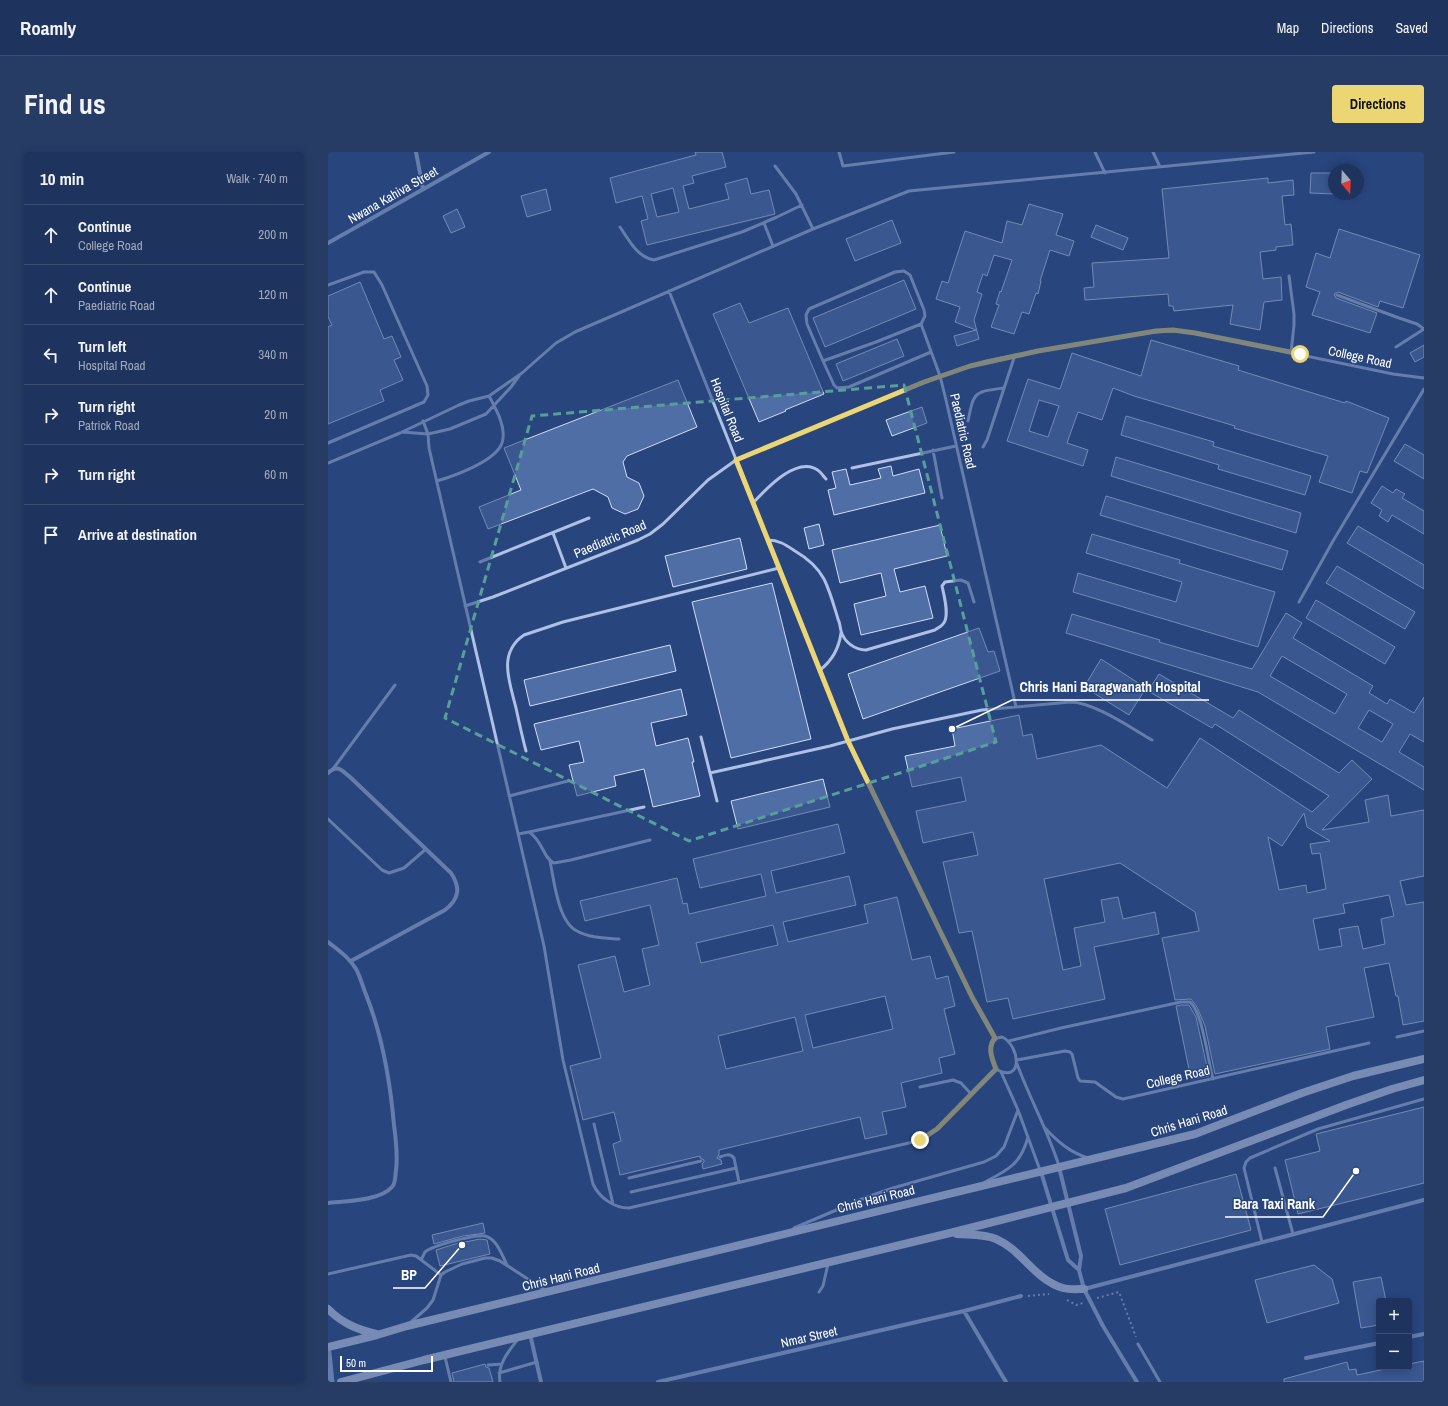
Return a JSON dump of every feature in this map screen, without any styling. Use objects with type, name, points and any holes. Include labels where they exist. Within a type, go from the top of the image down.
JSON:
[{"type":"main road","name":"Chris Hani Road","points":[[328,1347],[378,1335],[407,1326],[1195,1134],[1302,1093],[1360,1075],[1424,1059]]},
{"type":"main road","points":[[341,1382],[444,1355],[950,1233],[1126,1188],[1346,1105],[1424,1080]]},
{"type":"main road","points":[[950,1233],[988,1236],[995,1238],[1008,1246],[1043,1277],[1052,1283],[1065,1288],[1084,1289]]},
{"type":"main road","points":[[328,1308],[352,1327],[378,1335]]},
{"type":"main road","points":[[364,1382],[376,1372]]},
{"type":"street","points":[[416,152],[423,189]]},
{"type":"street","name":"Nwana Kahiva Street","points":[[328,244],[489,152]]},
{"type":"street","points":[[328,773],[333,769],[341,769],[426,849],[453,877],[457,887],[454,903],[445,910],[351,961]]},
{"type":"street","points":[[328,942],[351,961],[369,1000],[387,1066],[393,1106],[397,1157],[394,1183],[386,1192],[359,1200],[328,1203]]},
{"type":"street","points":[[1059,1167],[1081,1256],[1079,1270],[1084,1289],[1103,1326],[1137,1382]]},
{"type":"street","points":[[1041,1172],[1068,1260],[1079,1270]]},
{"type":"street","points":[[1084,1289],[1424,1200]]},
{"type":"street","name":"Nmar Street","points":[[658,1382],[964,1311],[1021,1296]]},
{"type":"street","points":[[964,1311],[1006,1382]]},
{"type":"street","points":[[530,1334],[542,1382]]},
{"type":"street","points":[[1412,1336],[1424,1334]]},
{"type":"street","points":[[1306,1358],[1376,1344]]},
{"type":"street","points":[[328,1353],[331,1382]]},
{"type":"lane","points":[[839,152],[843,166],[954,152]]},
{"type":"lane","points":[[1095,152],[1105,172]]},
{"type":"lane","points":[[1153,152],[1160,167]]},
{"type":"lane","points":[[328,462],[400,433],[423,421],[469,401],[489,396],[522,373],[556,342],[575,332],[813,229],[909,192],[1314,152]]},
{"type":"lane","points":[[775,166],[796,194],[813,229]]},
{"type":"lane","points":[[620,227],[640,254],[647,259],[654,260],[742,232],[802,205]]},
{"type":"lane","points":[[764,223],[773,246]]},
{"type":"lane","points":[[823,361],[921,324],[925,316],[924,310],[910,274],[904,271],[895,272],[809,309],[806,315],[807,324],[823,361],[834,385],[837,388],[849,387],[931,352]]},
{"type":"lane","points":[[328,285],[364,272],[374,272],[382,285],[426,386],[428,395],[424,402],[328,443]]},
{"type":"lane","points":[[1289,276],[1294,314],[1291,352]]},
{"type":"lane","name":"Hospital Road","points":[[668,291],[848,741],[972,997],[995,1038]]},
{"type":"lane","points":[[1337,295],[1417,324],[1424,329],[1396,347]]},
{"type":"lane","points":[[921,324],[940,376]]},
{"type":"lane","name":"College Road","points":[[940,376],[970,366],[1015,355],[1098,340],[1156,331],[1173,330],[1291,352],[1393,374],[1424,378]]},
{"type":"lane","points":[[984,447],[1015,355]]},
{"type":"lane","points":[[400,433],[428,434],[450,429],[482,416],[490,411],[522,373]]},
{"type":"lane","name":"Paediatric Road","points":[[465,606],[493,597],[638,540],[650,534],[672,516],[708,480],[736,460],[940,376],[1016,707]]},
{"type":"lane","points":[[968,421],[972,400],[977,394],[986,390],[1004,388]]},
{"type":"lane","points":[[1299,602],[1333,541],[1424,389]]},
{"type":"lane","points":[[437,482],[451,477],[485,460],[498,450],[502,442],[503,432],[494,405],[489,396]]},
{"type":"lane","points":[[423,421],[428,434],[429,448],[508,796],[544,946],[563,1060],[593,1184],[602,1197],[613,1204],[629,1208],[920,1140],[937,1129],[996,1069]]},
{"type":"lane","points":[[852,468],[956,446]]},
{"type":"lane","points":[[933,450],[942,498]]},
{"type":"lane","points":[[753,503],[769,485],[779,477],[791,471],[804,467],[812,468],[820,471],[826,479]]},
{"type":"lane","points":[[480,562],[589,518]]},
{"type":"lane","points":[[553,533],[566,568]]},
{"type":"lane","points":[[768,540],[774,540],[784,544],[805,558],[820,572],[828,589],[839,622],[841,633],[840,644],[835,654],[820,670]]},
{"type":"lane","points":[[526,751],[507,675],[508,659],[514,644],[519,639],[563,622],[779,568]]},
{"type":"lane","points":[[841,633],[855,648],[859,650],[866,650],[935,630],[944,624],[946,618],[942,586],[944,582],[961,580],[968,583],[974,602]]},
{"type":"lane","points":[[333,769],[395,685]]},
{"type":"lane","points":[[710,773],[848,741],[892,729],[968,713],[1078,702],[1097,709],[1152,740]]},
{"type":"lane","points":[[701,737],[718,801]]},
{"type":"lane","points":[[508,796],[568,781]]},
{"type":"lane","points":[[518,834],[644,807]]},
{"type":"lane","points":[[328,819],[382,870],[389,873],[404,868],[426,849]]},
{"type":"lane","points":[[530,832],[539,841],[550,861],[559,906],[568,922],[575,930],[584,934],[619,939]]},
{"type":"lane","points":[[550,861],[554,863],[562,862],[650,840]]},
{"type":"lane","points":[[1009,1041],[1181,1002],[1190,1002],[1195,1007],[1201,1026],[1213,1079]]},
{"type":"lane","points":[[1398,1037],[1424,1031]]},
{"type":"lane","points":[[1017,1062],[1011,1072],[1001,1072],[996,1069],[990,1051],[991,1044],[995,1038],[1002,1037],[1009,1041],[1054,1150],[1059,1167]]},
{"type":"lane","name":"College Road","points":[[1017,1062],[1065,1051],[1070,1052],[1072,1054],[1080,1081],[1091,1080],[1120,1099],[1369,1043]]},
{"type":"lane","points":[[1001,1072],[1018,1110],[1041,1172]]},
{"type":"lane","points":[[920,1087],[953,1080],[961,1083],[971,1094]]},
{"type":"lane","points":[[1262,1242],[1244,1168],[1246,1162],[1250,1158],[1318,1129],[1424,1099]]},
{"type":"lane","points":[[775,1236],[880,1193],[984,1162],[996,1156],[1004,1147],[1018,1110]]},
{"type":"lane","points":[[594,1124],[613,1204]]},
{"type":"lane","points":[[1042,1124],[1056,1140],[1067,1149],[1093,1159]]},
{"type":"lane","points":[[972,1188],[1012,1167],[1023,1153],[1028,1136]]},
{"type":"lane","points":[[720,1156],[727,1155],[734,1158],[739,1182]]},
{"type":"lane","points":[[629,1178],[701,1161]]},
{"type":"lane","points":[[631,1192],[736,1168]]},
{"type":"lane","points":[[1275,1168],[1293,1234]]},
{"type":"lane","points":[[421,1260],[426,1252],[440,1245],[466,1238],[485,1236],[495,1243],[508,1266]]},
{"type":"lane","points":[[328,1274],[408,1255],[416,1256],[442,1275]]},
{"type":"lane","points":[[407,1326],[427,1308],[433,1300],[442,1275],[454,1267],[485,1258],[492,1258],[500,1261],[549,1292]]},
{"type":"lane","points":[[819,1292],[823,1286],[829,1262]]},
{"type":"lane","points":[[500,1382],[502,1364],[520,1337]]},
{"type":"lane","points":[[1138,1344],[1160,1382]]},
{"type":"lane","points":[[444,1355],[451,1382]]},
{"type":"lane","points":[[500,1373],[537,1362]]},
{"type":"lane","points":[[488,1365],[502,1364]]},
{"type":"highlighted area","points":[[904,385],[996,742],[689,841],[445,718],[532,416]]},
{"type":"building","points":[[695,152],[722,152],[726,167],[692,176],[694,183],[683,186],[689,209],[729,199],[725,184],[747,178],[751,194],[769,190],[775,214],[647,245],[641,221],[648,219],[642,196],[616,203],[610,178],[696,155]],"holes":[[[673,188],[679,212],[657,217],[651,194]]]},
{"type":"building","points":[[1311,173],[1328,173],[1328,194],[1310,193]]},
{"type":"building","points":[[1268,178],[1268,183],[1293,180],[1294,195],[1282,196],[1285,225],[1291,224],[1293,245],[1276,247],[1276,250],[1260,252],[1263,279],[1281,277],[1282,300],[1264,302],[1260,330],[1230,324],[1233,305],[1174,311],[1173,306],[1169,306],[1168,294],[1085,300],[1084,288],[1094,287],[1092,263],[1169,258],[1162,189]]},
{"type":"building","points":[[546,189],[551,210],[527,217],[521,196]]},
{"type":"building","points":[[1029,204],[1063,214],[1056,235],[1074,241],[1069,256],[1050,250],[1040,281],[1038,294],[1036,293],[1029,314],[1022,312],[1014,334],[991,327],[999,305],[996,304],[1000,291],[1001,292],[1012,260],[994,255],[987,276],[983,274],[977,292],[982,294],[974,320],[979,339],[957,346],[954,336],[976,330],[955,322],[960,307],[936,299],[942,281],[948,283],[965,231],[1002,243],[1007,221],[1022,225]]},
{"type":"building","points":[[457,209],[465,227],[451,233],[443,216]]},
{"type":"building","points":[[892,220],[901,243],[855,261],[846,239]]},
{"type":"building","points":[[1096,225],[1128,238],[1123,250],[1091,237]]},
{"type":"building","points":[[1339,229],[1420,255],[1403,308],[1380,301],[1378,307],[1338,292],[1334,294],[1336,298],[1377,313],[1370,333],[1312,315],[1320,292],[1306,287],[1316,253],[1330,258]]},
{"type":"building","points":[[904,280],[916,309],[825,347],[813,318]]},
{"type":"building","points":[[360,282],[384,339],[392,336],[401,357],[394,360],[403,380],[380,390],[384,401],[328,424],[328,327],[332,325],[328,317],[328,296]]},
{"type":"building","points":[[740,303],[749,323],[788,308],[824,394],[759,422],[713,314]]},
{"type":"building","points":[[897,339],[904,356],[843,381],[836,364]]},
{"type":"building","points":[[1151,340],[1239,366],[1238,370],[1345,403],[1346,401],[1389,418],[1367,473],[1360,471],[1352,493],[1319,482],[1328,456],[1234,428],[1235,426],[1134,396],[1113,388],[1102,420],[1078,412],[1067,443],[1088,450],[1083,466],[1007,441],[1028,379],[1060,389],[1072,353],[1141,376]],"holes":[[[1039,400],[1059,406],[1048,437],[1029,431]]]},
{"type":"building","points":[[1424,345],[1424,357],[1415,362],[1410,353]]},
{"type":"building","points":[[678,380],[697,427],[627,456],[623,462],[627,477],[639,483],[644,496],[638,509],[625,514],[612,508],[608,497],[593,489],[488,529],[479,507],[521,490],[504,448]]},
{"type":"building","points":[[922,407],[927,423],[892,436],[886,420]]},
{"type":"building","points":[[1126,416],[1214,442],[1213,446],[1311,476],[1305,495],[1218,469],[1219,465],[1121,435]]},
{"type":"building","points":[[1405,444],[1424,455],[1424,479],[1394,461]]},
{"type":"building","points":[[1116,457],[1301,513],[1296,533],[1111,476]]},
{"type":"building","points":[[891,466],[893,476],[919,469],[925,493],[834,515],[828,490],[836,488],[832,472],[846,469],[850,485],[881,478],[878,469]]},
{"type":"building","points":[[1382,486],[1393,493],[1396,489],[1405,494],[1402,498],[1424,511],[1424,534],[1392,515],[1388,522],[1379,516],[1382,510],[1371,503]]},
{"type":"building","points":[[1106,496],[1288,551],[1282,570],[1100,515]]},
{"type":"building","points":[[819,524],[824,545],[809,549],[804,528]]},
{"type":"building","points":[[940,525],[947,556],[894,569],[900,592],[925,586],[933,618],[861,635],[854,604],[886,596],[881,573],[840,583],[832,550]]},
{"type":"building","points":[[1358,526],[1424,565],[1424,589],[1347,543]]},
{"type":"building","points":[[1092,534],[1180,560],[1179,563],[1275,592],[1258,647],[1073,592],[1078,573],[1176,602],[1182,582],[1086,553]]},
{"type":"building","points":[[740,538],[747,569],[673,587],[665,556]]},
{"type":"building","points":[[1337,566],[1415,612],[1405,629],[1326,583]]},
{"type":"building","points":[[772,583],[811,739],[731,758],[692,602]]},
{"type":"building","points":[[1316,600],[1395,647],[1385,664],[1306,618]]},
{"type":"building","points":[[1286,613],[1302,623],[1293,638],[1373,686],[1369,693],[1387,704],[1390,699],[1414,713],[1424,697],[1424,742],[1410,734],[1399,752],[1424,767],[1424,790],[1258,692],[1066,633],[1072,614],[1160,640],[1159,642],[1252,669]],"holes":[[[1282,656],[1347,694],[1335,714],[1270,676]],[[1369,710],[1393,724],[1382,742],[1358,728]]]},
{"type":"building","points":[[979,628],[988,652],[994,651],[1000,671],[863,719],[848,674]]},
{"type":"building","points":[[670,645],[676,671],[530,706],[524,680]]},
{"type":"building","points":[[1101,659],[1146,688],[1129,715],[1084,687]]},
{"type":"building","points":[[1159,674],[1233,718],[1239,710],[1339,773],[1352,760],[1372,779],[1322,830],[1369,822],[1365,800],[1388,795],[1391,816],[1424,810],[1424,876],[1400,881],[1406,905],[1424,902],[1424,1021],[1403,1025],[1398,996],[1396,996],[1389,963],[1364,968],[1374,1017],[1326,1027],[1330,1049],[1215,1074],[1205,1026],[1197,1007],[1191,999],[1175,1000],[1162,938],[1199,931],[1195,912],[1120,863],[1044,879],[1063,970],[1081,966],[1074,928],[1105,922],[1101,900],[1118,897],[1123,919],[1155,912],[1159,934],[1094,947],[1105,999],[1013,1019],[1008,998],[987,1002],[972,931],[959,933],[943,862],[978,855],[973,832],[923,843],[916,811],[966,801],[961,777],[912,787],[905,756],[955,746],[952,729],[1019,715],[1023,736],[1032,734],[1037,759],[1101,745],[1167,788],[1200,738],[1312,812],[1329,796],[1215,724],[1212,728],[1148,691]],"holes":[[[1304,813],[1307,827],[1330,841],[1310,844],[1312,854],[1320,853],[1326,889],[1307,893],[1306,885],[1279,890],[1268,837],[1282,846]],[[1389,895],[1394,916],[1381,919],[1385,944],[1363,949],[1358,926],[1339,929],[1342,946],[1319,950],[1313,919],[1345,913],[1343,904]]]},
{"type":"building","points":[[681,689],[687,715],[651,723],[656,746],[688,738],[700,796],[653,807],[644,769],[614,776],[616,786],[577,796],[569,765],[584,762],[579,741],[541,750],[534,724]]},
{"type":"building","points":[[823,779],[830,807],[738,829],[731,801]]},
{"type":"building","points":[[838,824],[845,853],[771,871],[776,893],[849,876],[856,905],[783,922],[788,942],[868,923],[864,905],[897,897],[912,960],[930,956],[936,979],[948,976],[955,1006],[944,1009],[955,1054],[939,1058],[942,1073],[901,1083],[906,1107],[882,1112],[887,1134],[865,1139],[860,1117],[719,1150],[717,1158],[721,1160],[722,1164],[703,1169],[702,1164],[704,1160],[700,1158],[700,1156],[620,1175],[613,1144],[621,1141],[614,1112],[583,1120],[570,1066],[601,1058],[578,965],[615,956],[624,992],[650,985],[642,949],[659,945],[650,905],[585,921],[580,901],[677,878],[683,904],[687,903],[689,914],[766,896],[761,874],[700,888],[693,859]],"holes":[[[773,925],[778,945],[701,963],[696,943]],[[885,996],[893,1029],[813,1048],[805,1015]],[[795,1017],[803,1051],[726,1069],[718,1036]]]},
{"type":"building","points":[[1189,1005],[1196,1017],[1209,1076],[1191,1079],[1176,1006]]},
{"type":"building","points":[[1424,1107],[1424,1183],[1298,1214],[1285,1160],[1320,1151],[1316,1134]]},
{"type":"building","points":[[1236,1174],[1251,1230],[1120,1265],[1105,1209]]},
{"type":"building","points":[[483,1223],[485,1233],[463,1236],[434,1244],[432,1235]]},
{"type":"building","points":[[480,1239],[487,1240],[490,1254],[440,1266],[436,1250],[455,1244]]},
{"type":"building","points":[[1314,1265],[1332,1279],[1339,1303],[1267,1323],[1255,1280]]},
{"type":"building","points":[[1381,1277],[1385,1298],[1376,1298],[1376,1326],[1361,1328],[1353,1282]]},
{"type":"building","points":[[1424,1361],[1424,1382],[1284,1382],[1284,1379],[1347,1362],[1349,1370],[1356,1369],[1357,1375],[1381,1370],[1412,1370],[1412,1363]]},
{"type":"building","points":[[485,1364],[486,1367],[489,1368],[493,1382],[454,1382],[452,1373]]},
{"type":"place","name":"Chris Hani Baragwanath Hospital","points":[[952,729]]},
{"type":"place","name":"Bara Taxi Rank","points":[[1356,1171]]},
{"type":"place","name":"BP","points":[[462,1245]]},
{"type":"route","points":[[920,1140],[933,1133],[996,1069],[990,1051],[992,1041],[995,1038],[972,997],[848,741],[736,460],[940,376],[986,361],[1038,351],[1156,331],[1173,330],[1185,331],[1300,354]]}]
